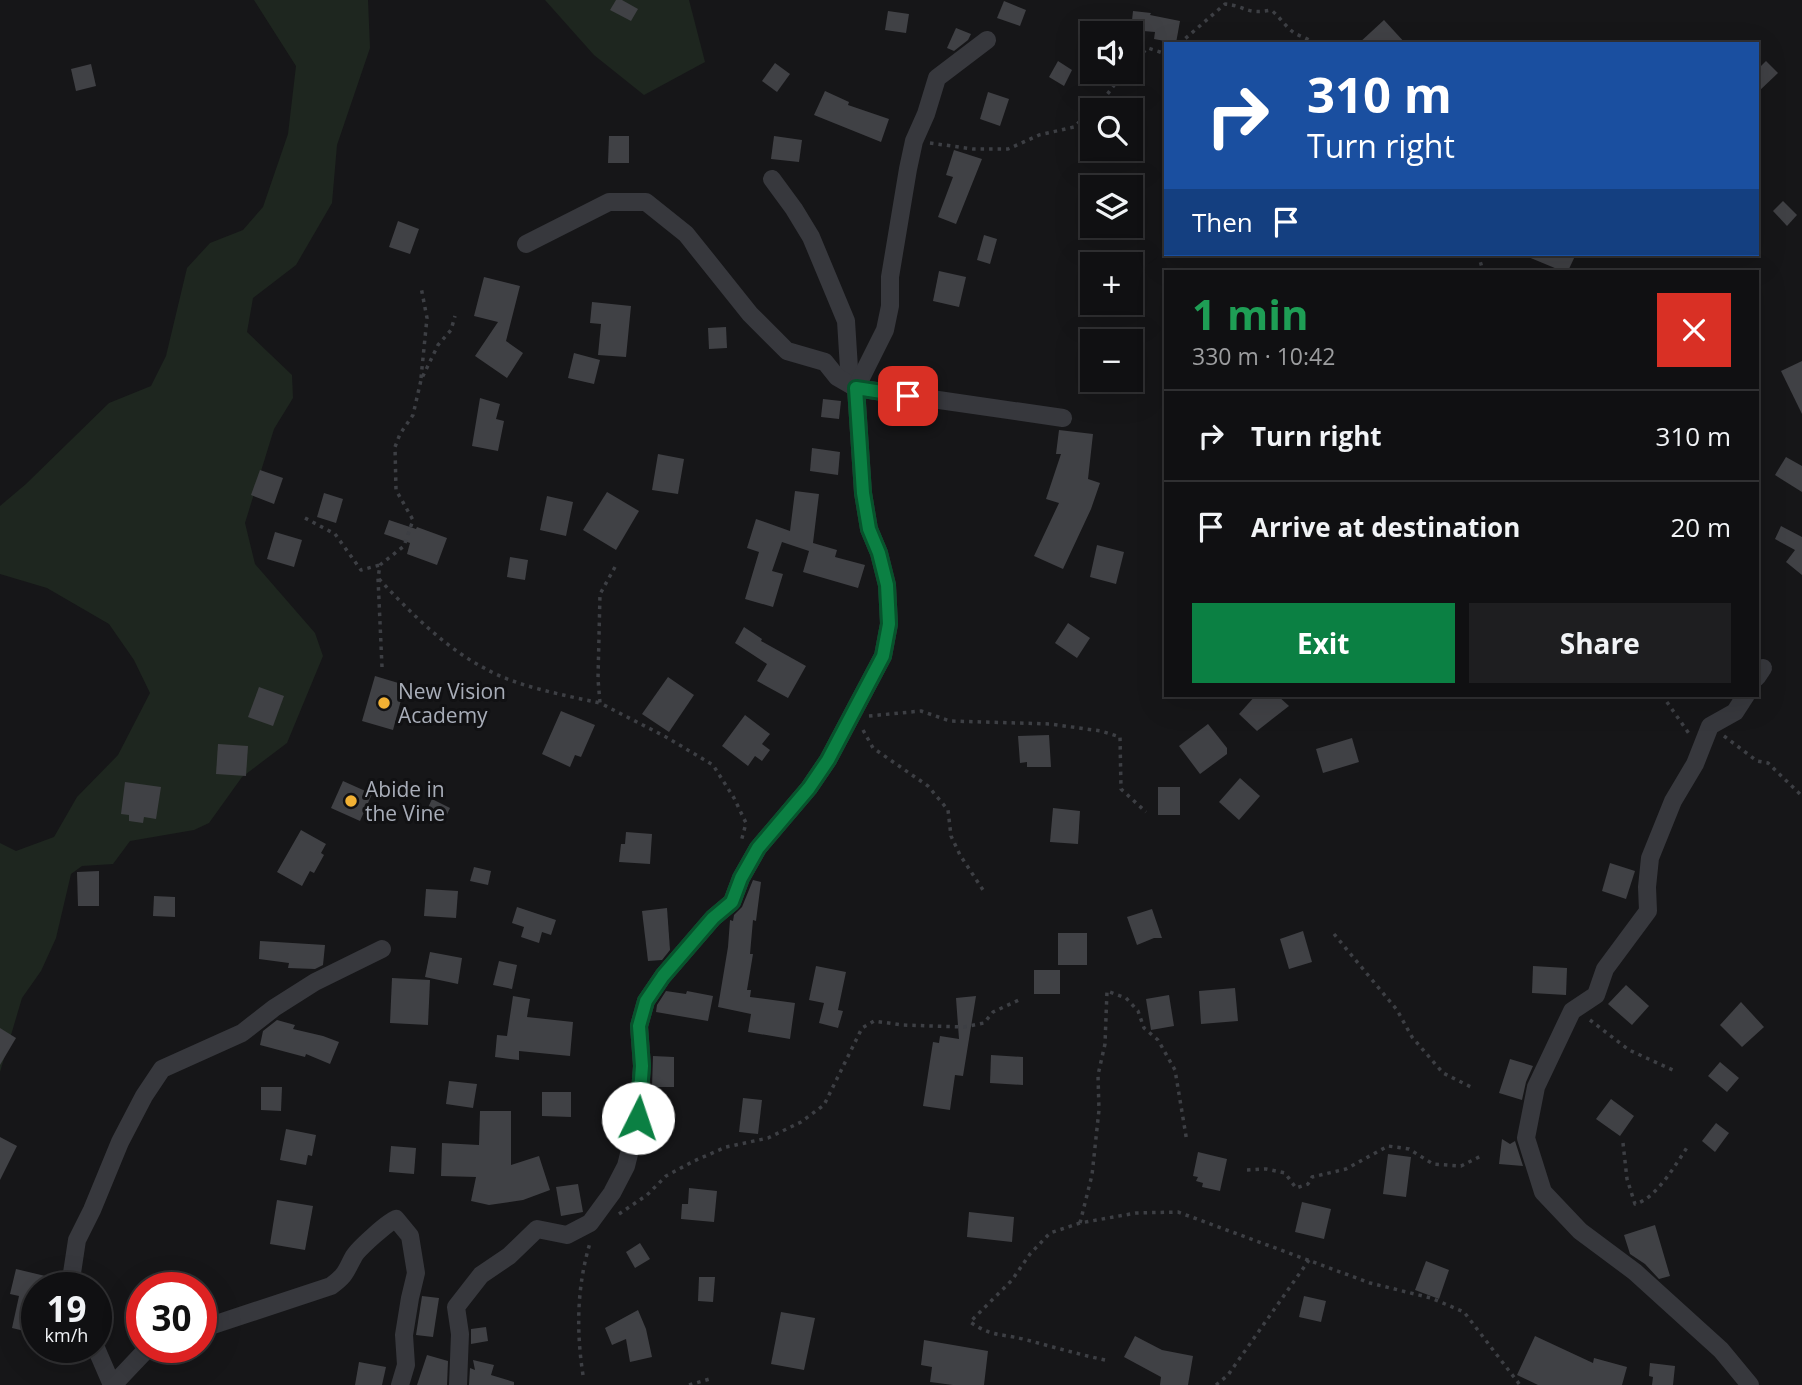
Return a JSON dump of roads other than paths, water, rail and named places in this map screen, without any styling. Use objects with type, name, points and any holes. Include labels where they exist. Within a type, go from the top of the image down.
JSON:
[{"type":"street","points":[[853,386],[885,330],[890,306],[890,277],[914,141],[937,78],[986,40]]},
{"type":"street","points":[[458,1385],[460,1334],[456,1307],[481,1275],[509,1256],[537,1229],[567,1234],[590,1223],[612,1193],[626,1167],[638,1118],[642,1066],[639,1026],[646,1001],[663,976],[713,918],[732,902],[752,857],[809,788],[828,760],[857,712],[883,656],[889,624],[887,585],[879,553],[869,529],[863,493],[846,321],[811,237],[772,179]]},
{"type":"street","points":[[526,244],[609,202],[646,202],[686,234],[750,314],[788,351],[825,362],[837,377],[853,386],[1063,418]]},
{"type":"street","points":[[1745,697],[1735,712],[1710,726],[1695,764],[1672,802],[1650,858],[1648,911],[1605,969],[1596,995],[1572,1012],[1536,1087],[1526,1138],[1544,1192],[1580,1230],[1635,1272],[1721,1350],[1750,1385]]},
{"type":"street","points":[[72,1272],[77,1240],[120,1142],[144,1096],[162,1069],[242,1034],[274,1008],[315,982],[382,949]]},
{"type":"street","points":[[217,1324],[331,1286],[346,1275],[355,1253],[388,1222],[396,1219],[410,1236],[416,1273],[404,1335],[406,1365],[400,1385]]},
{"type":"street","points":[[103,1363],[113,1385],[134,1363]]},
{"type":"place","name":"New Vision Academy","points":[[384,703]]},
{"type":"place","name":"Abide in the Vine","points":[[351,801]]}]
